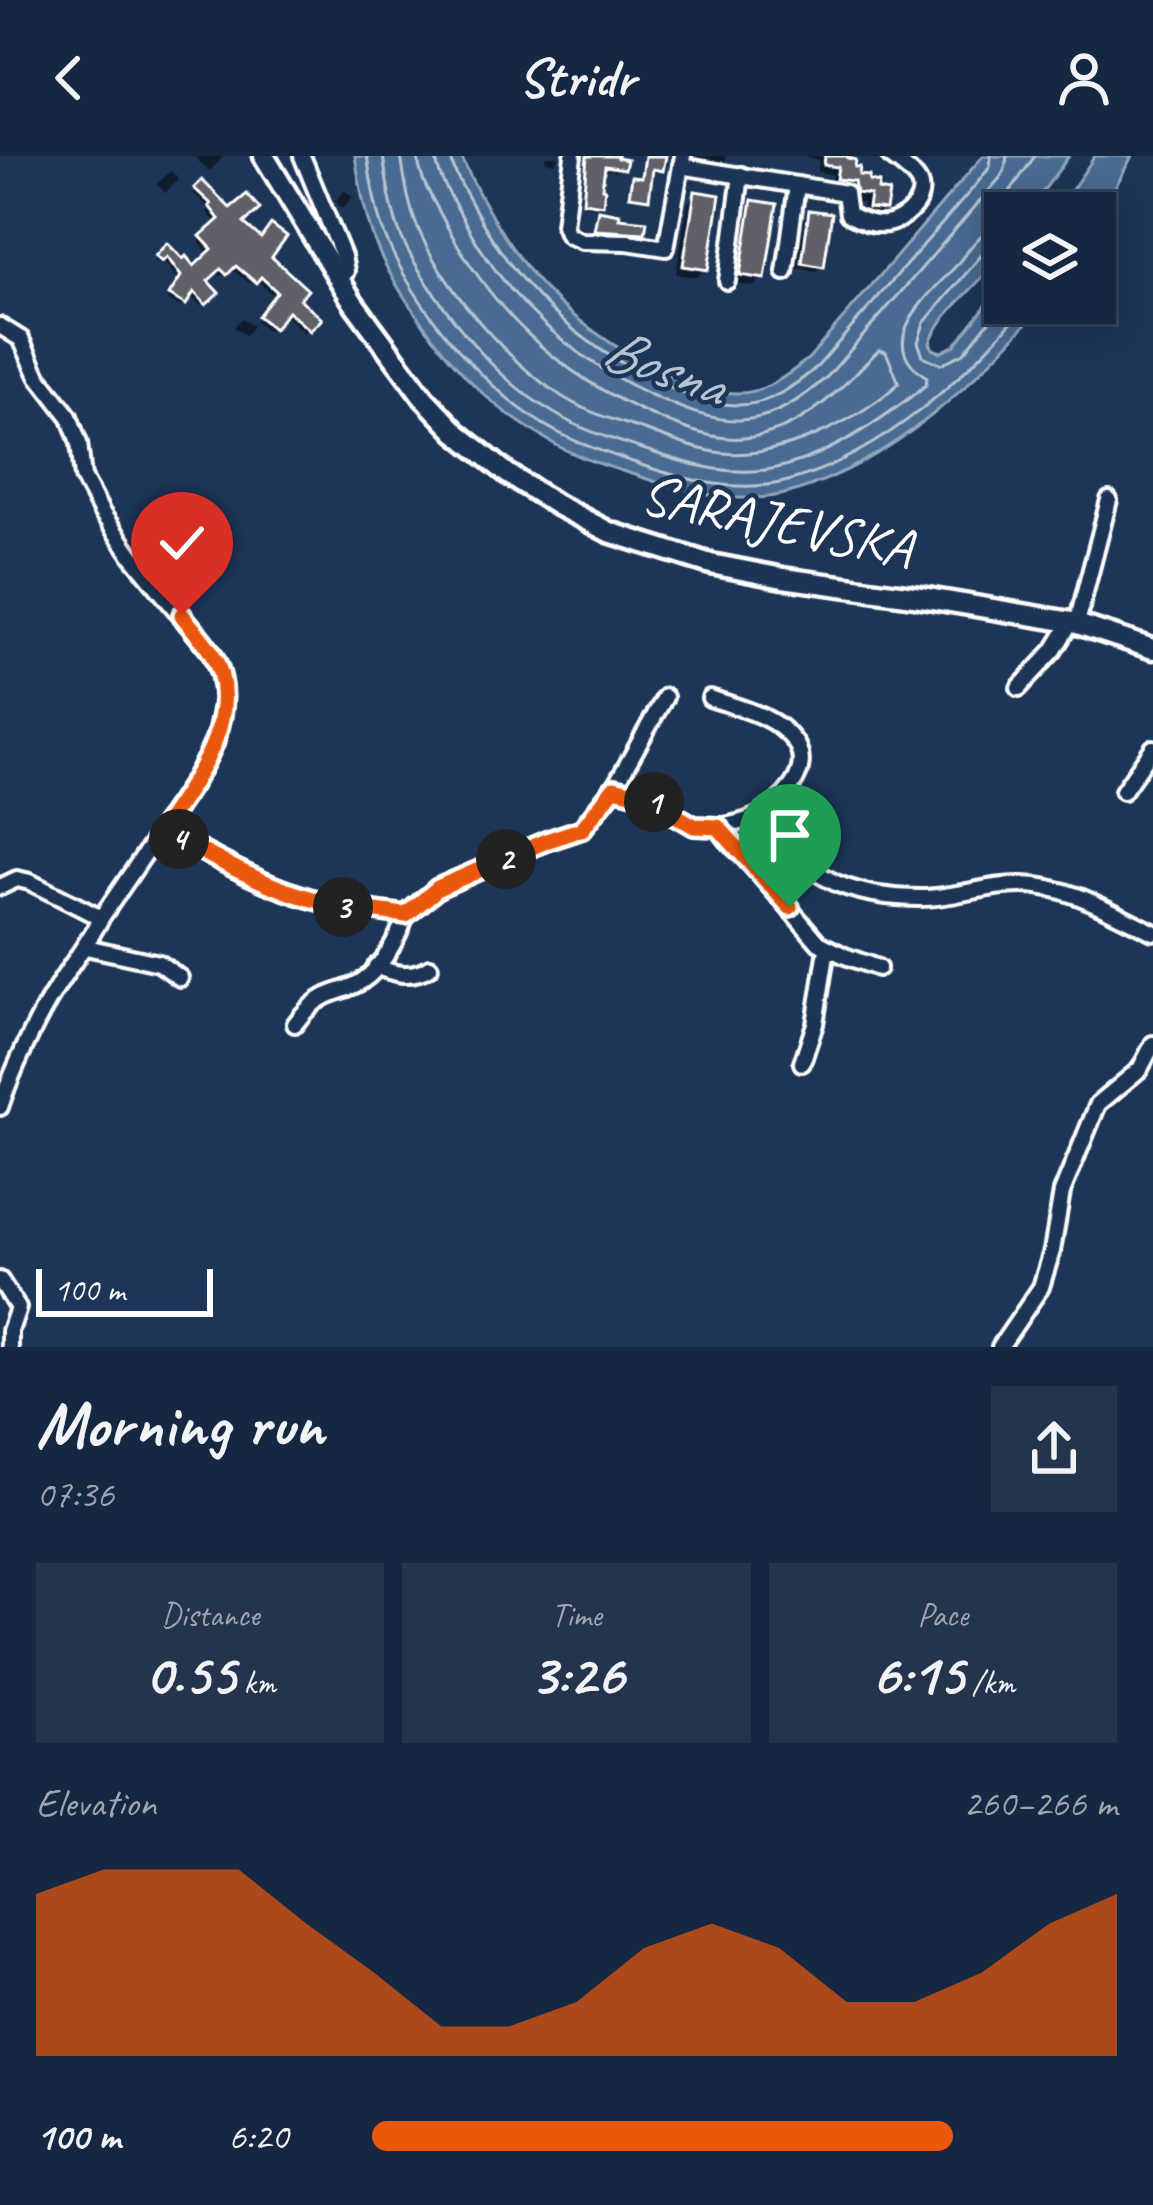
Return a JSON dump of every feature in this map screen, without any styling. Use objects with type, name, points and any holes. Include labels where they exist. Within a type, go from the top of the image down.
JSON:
[{"type":"main road","name":"SARAJEVSKA","points":[[264,156],[339,282],[424,398],[456,432],[508,474],[609,532],[711,564],[782,578],[1074,622],[1153,650]]},
{"type":"street","points":[[302,156],[343,256],[346,271],[339,282]]},
{"type":"street","points":[[573,156],[564,225],[568,235],[582,241],[666,248],[682,161],[845,193],[848,214],[863,222],[888,224],[904,216],[921,190],[918,180],[890,156]]},
{"type":"street","points":[[727,280],[741,176]]},
{"type":"street","points":[[785,272],[797,185]]},
{"type":"street","points":[[0,326],[21,339],[38,376],[69,416],[79,443],[82,476],[102,513],[212,654],[223,699],[215,743],[53,993],[0,1107]]},
{"type":"street","points":[[1019,688],[1074,622],[1109,500]]},
{"type":"street","points":[[295,1024],[324,997],[362,981],[385,957],[406,915],[438,888],[582,829],[614,788],[665,697]]},
{"type":"street","points":[[614,788],[639,794],[694,826],[718,827],[758,816],[782,798],[795,783],[800,752],[794,740],[764,717],[710,698]]},
{"type":"street","points":[[1123,791],[1153,748]]},
{"type":"street","points":[[718,827],[790,907],[808,934],[827,949],[878,968]]},
{"type":"street","points":[[161,830],[295,894],[343,907],[406,915]]},
{"type":"street","points":[[741,852],[776,852],[838,884],[880,895],[924,898],[1023,885],[1071,893],[1153,932]]},
{"type":"street","points":[[0,887],[17,879],[30,882],[100,918]]},
{"type":"street","points":[[86,946],[159,963],[180,978]]},
{"type":"street","points":[[802,1063],[815,1024],[827,949]]},
{"type":"street","points":[[376,966],[417,975],[430,967]]},
{"type":"street","points":[[1000,1347],[1041,1287],[1062,1192],[1098,1104],[1140,1069],[1153,1044]]},
{"type":"street","points":[[0,1280],[18,1308],[10,1347]]},
{"type":"water","points":[[355,156],[461,156],[512,247],[532,275],[572,314],[653,368],[682,381],[736,393],[766,387],[809,358],[983,156],[1069,156],[1042,192],[984,192],[984,276],[945,317],[930,343],[941,352],[955,345],[984,308],[984,324],[1026,324],[1018,333],[962,390],[900,439],[830,478],[792,492],[754,498],[697,493],[586,459],[512,417],[457,367],[396,283],[376,245]]},
{"type":"water","points":[[1095,156],[1132,156],[1113,192],[1070,192]]},
{"type":"building","points":[[587,156],[627,160],[625,169],[605,166],[603,205],[583,202]]},
{"type":"building","points":[[645,156],[666,156],[663,171],[653,169],[649,199],[629,196],[632,176],[642,177]]},
{"type":"building","points":[[825,156],[856,160],[859,175],[869,176],[869,181],[879,183],[878,190],[889,192],[886,210],[868,208],[870,195],[856,193],[854,181],[836,179],[838,167],[824,165]]},
{"type":"building","points":[[202,180],[230,208],[247,194],[260,209],[244,223],[261,238],[271,224],[287,236],[272,257],[308,290],[300,299],[322,319],[310,331],[288,311],[274,329],[258,316],[277,292],[261,277],[256,283],[236,266],[227,275],[221,269],[208,281],[219,293],[206,305],[194,292],[186,305],[169,295],[181,276],[167,257],[162,262],[155,256],[167,243],[194,266],[212,249],[200,236],[219,219],[194,188]]},
{"type":"building","points":[[695,191],[720,195],[708,270],[683,266]]},
{"type":"building","points":[[752,200],[777,204],[765,279],[740,275]]},
{"type":"building","points":[[598,210],[647,221],[645,233],[594,230]]},
{"type":"building","points":[[809,210],[832,213],[824,267],[802,263]]},
{"type":"route","points":[[182,615],[212,654],[220,676],[221,720],[215,743],[161,830],[256,878],[343,907],[406,915],[438,888],[582,829],[614,788],[639,794],[694,826],[718,827],[790,907]]},
{"type":"water label","name":"Bosna","points":[[664,366]]}]
